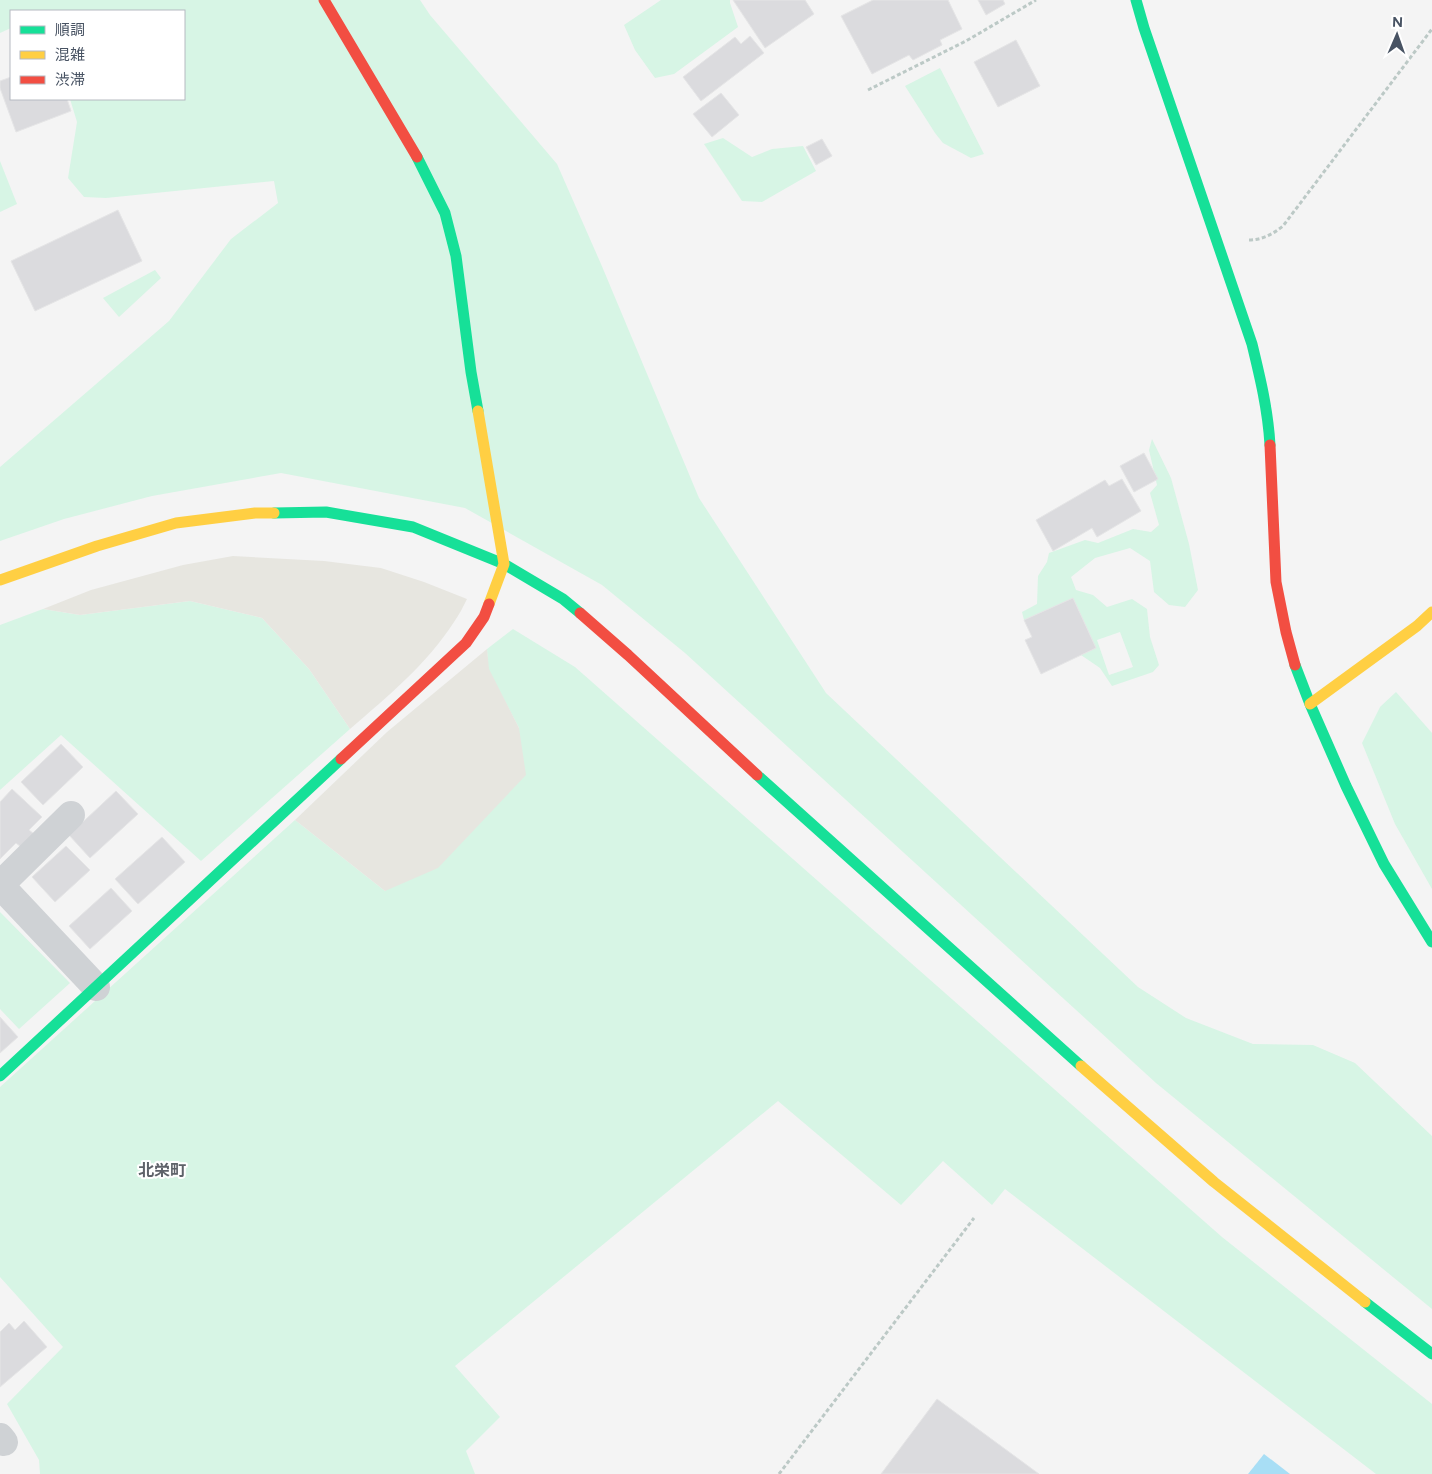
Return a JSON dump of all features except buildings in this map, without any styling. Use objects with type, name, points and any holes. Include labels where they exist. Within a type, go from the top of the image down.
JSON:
[{"type":"street","points":[[0,1076],[466,643],[484,617],[504,564],[471,372],[456,256],[445,214],[416,154],[324,0]]},
{"type":"street","points":[[1136,0],[1252,344],[1263,388],[1269,430],[1276,582],[1293,656],[1310,704],[1346,786],[1384,864],[1432,942]]},
{"type":"street","points":[[0,580],[97,546],[176,523],[256,513],[326,512],[413,527],[504,564],[563,599],[628,655],[743,762],[1092,1076],[1214,1182],[1432,1354]]},
{"type":"street","points":[[1310,704],[1417,626],[1432,612]]},
{"type":"street","points":[[70,815],[0,885],[96,987]]},
{"type":"path","points":[[868,90],[966,41],[1036,0]]},
{"type":"path","points":[[1216,240],[1254,240],[1271,235],[1283,226],[1432,29]]},
{"type":"path","points":[[779,1474],[974,1218]]},
{"type":"green space","points":[[0,0],[420,0],[430,15],[557,164],[699,498],[826,693],[1138,987],[1186,1018],[1253,1044],[1313,1045],[1355,1063],[1432,1136],[1432,1309],[1156,1083],[685,653],[602,585],[465,508],[281,473],[152,496],[64,519],[0,541],[0,467],[169,321],[231,239],[278,203],[274,181],[106,198],[84,197],[68,178],[77,122],[70,100],[185,100],[185,10],[10,10],[10,28],[0,33]]},
{"type":"green space","points":[[661,0],[730,0],[738,27],[674,74],[655,78],[635,50],[624,25]]},
{"type":"green space","points":[[940,68],[984,154],[971,158],[943,143],[905,86]]},
{"type":"green space","points":[[723,138],[752,157],[772,149],[803,146],[816,171],[762,202],[742,201],[704,144]]},
{"type":"green space","points":[[0,161],[17,204],[0,212]]},
{"type":"green space","points":[[155,270],[161,278],[119,317],[103,298]]},
{"type":"green space","points":[[1152,439],[1171,478],[1189,544],[1198,590],[1185,607],[1169,605],[1154,592],[1150,561],[1130,548],[1095,558],[1071,577],[1076,590],[1093,595],[1107,607],[1132,599],[1147,609],[1150,637],[1159,665],[1153,672],[1112,686],[1100,668],[1081,655],[1096,648],[1073,598],[1024,620],[1022,612],[1037,604],[1038,576],[1047,562],[1049,553],[1085,540],[1098,543],[1133,529],[1151,532],[1159,525],[1150,493],[1157,485],[1149,450]],"holes":[[[1120,632],[1133,667],[1109,675],[1097,640]]]},
{"type":"green space","points":[[190,601],[262,618],[309,669],[350,729],[201,861],[61,735],[0,790],[0,625],[43,609],[80,615]]},
{"type":"green space","points":[[513,629],[575,667],[1222,1237],[1432,1404],[1432,1474],[1376,1474],[1005,1189],[992,1205],[943,1161],[901,1205],[778,1101],[455,1366],[500,1417],[466,1451],[475,1474],[40,1474],[39,1460],[7,1404],[63,1347],[0,1277],[0,1087],[295,820],[385,891],[519,728],[488,669],[487,649]]},
{"type":"green space","points":[[1396,692],[1432,733],[1432,889],[1395,824],[1362,743],[1380,707]]},
{"type":"green space","points":[[0,912],[70,983],[19,1029],[0,1009]]},
{"type":"sand","points":[[233,556],[324,561],[381,568],[467,599],[456,619],[432,652],[406,679],[350,729],[309,669],[262,618],[190,601],[80,615],[43,609],[91,590],[183,565]]},
{"type":"sand","points":[[487,649],[489,669],[519,728],[526,775],[438,868],[385,891],[295,820],[387,732]]},
{"type":"water","points":[[1264,1454],[1290,1474],[1248,1474]]},
{"type":"traffic: fast","points":[[1136,0],[1252,344],[1266,406],[1270,445]]},
{"type":"traffic: fast","points":[[417,157],[445,213],[456,256],[478,411]]},
{"type":"traffic: fast","points":[[274,513],[326,512],[413,527],[504,564],[563,599],[580,613]]},
{"type":"traffic: fast","points":[[1295,665],[1346,786],[1384,864],[1432,942]]},
{"type":"traffic: fast","points":[[0,1076],[341,759]]},
{"type":"traffic: fast","points":[[757,775],[1081,1066]]},
{"type":"traffic: fast","points":[[1365,1302],[1432,1354]]},
{"type":"traffic: slow","points":[[478,411],[504,564],[489,604]]},
{"type":"traffic: slow","points":[[0,580],[97,546],[176,523],[255,513],[274,513]]},
{"type":"traffic: slow","points":[[1310,704],[1417,626],[1432,612]]},
{"type":"traffic: slow","points":[[1081,1066],[1214,1182],[1365,1302]]},
{"type":"traffic: jam","points":[[324,0],[417,157]]},
{"type":"traffic: jam","points":[[1270,445],[1276,582],[1295,665]]},
{"type":"traffic: jam","points":[[341,759],[466,643],[484,617],[489,604]]},
{"type":"traffic: jam","points":[[580,613],[757,775]]},
{"type":"district","name":"北栄町","points":[[162,1170]]}]
